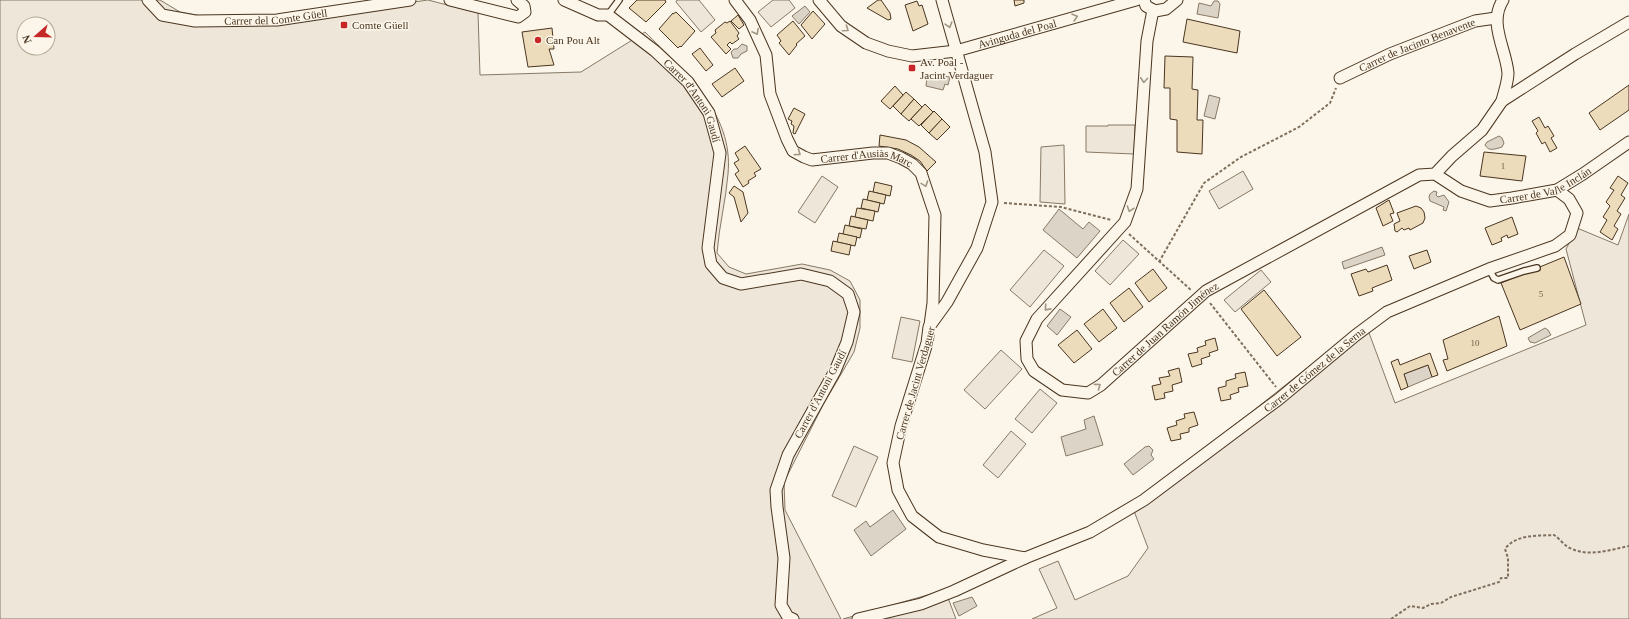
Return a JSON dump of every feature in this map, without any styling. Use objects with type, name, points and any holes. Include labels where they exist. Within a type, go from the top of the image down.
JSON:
[{"type":"street","name":"Carrer del Comte Güell","points":[[148,0],[162,15],[195,21],[277,20],[410,0]]},
{"type":"street","points":[[450,0],[518,17],[525,12],[524,6],[518,0]]},
{"type":"street","name":"Carrer d'Antoni Gaudí","points":[[564,0],[598,15],[608,15],[655,51],[688,82],[710,113],[720,153],[708,248],[711,264],[723,278],[741,284],[762,282],[801,274],[830,281],[848,294],[854,312],[847,342],[835,371],[788,455],[776,490],[784,558],[781,605],[788,617],[793,619]]},
{"type":"street","name":"Carrer d'Ausiàs Marc","points":[[735,0],[750,20],[766,55],[770,94],[781,126],[793,151],[812,160],[873,153],[888,153],[902,158],[912,164],[921,173],[935,215],[933,303],[929,327]]},
{"type":"street","name":"Avinguda del Poal","points":[[820,0],[841,26],[866,43],[888,51],[912,56],[956,51],[1136,0]]},
{"type":"street","name":"Carrer de Jacint Verdaguer","points":[[942,0],[985,152],[992,202],[977,248],[947,302],[929,327],[927,343],[901,426],[893,463],[898,490],[912,516],[939,537],[983,550],[1025,558]]},
{"type":"street","points":[[1144,0],[1146,6],[1153,10],[1161,11],[1173,2]]},
{"type":"street","points":[[1435,174],[1452,156],[1482,130],[1502,101],[1508,74],[1496,18],[1503,0]]},
{"type":"street","name":"Carrer de Juan Ramón Jiménez","points":[[1153,10],[1146,41],[1137,189],[1125,222],[1037,319],[1026,341],[1027,359],[1034,371],[1062,390],[1088,393],[1101,385],[1201,296],[1419,175],[1435,174]]},
{"type":"street","name":"Carrer de Jacinto Benavente","points":[[1340,78],[1390,54],[1475,21],[1496,18]]},
{"type":"street","points":[[1502,101],[1629,22]]},
{"type":"street","name":"Carrer de Valle Inclán","points":[[1435,174],[1461,192],[1490,201],[1557,190],[1629,142]]},
{"type":"street","name":"Carrer de Gómez de la Serna","points":[[1025,558],[1090,532],[1144,500],[1283,396],[1387,312],[1489,269],[1555,246],[1570,235],[1577,213],[1569,199],[1557,190]]},
{"type":"street","points":[[858,619],[921,604],[954,591],[1025,558]]},
{"type":"lane","points":[[608,15],[619,0]]},
{"type":"lane","points":[[1489,269],[1494,278],[1498,280],[1537,268]]},
{"type":"path","points":[[1159,262],[1204,183],[1241,157],[1298,127],[1330,103],[1340,78]]},
{"type":"path","points":[[992,202],[1062,207],[1113,221],[1121,226],[1159,262],[1201,296],[1283,396]]},
{"type":"path","points":[[1391,619],[1410,606],[1423,608],[1431,604],[1441,603],[1451,597],[1499,582],[1502,578],[1508,578],[1508,558],[1505,549],[1510,543],[1518,539],[1554,534],[1568,547],[1581,552],[1590,553],[1629,546]]},
{"type":"shaded area","points":[[0,0],[160,0],[180,12],[249,25],[428,0],[478,13],[480,75],[581,72],[645,32],[690,78],[715,113],[723,132],[728,152],[728,174],[717,253],[729,267],[746,274],[802,264],[830,270],[850,281],[860,300],[860,328],[854,352],[823,405],[784,482],[785,510],[841,619],[0,619]]},
{"type":"shaded area","points":[[677,0],[699,0],[715,20],[701,32],[676,2]]},
{"type":"shaded area","points":[[773,0],[789,0],[795,8],[771,27],[758,12]]},
{"type":"shaded area","points":[[1214,1],[1218,1],[1220,4],[1218,18],[1197,14],[1199,3],[1211,6]]},
{"type":"shaded area","points":[[805,6],[810,12],[799,24],[792,16]]},
{"type":"shaded area","points":[[742,44],[747,46],[747,51],[741,54],[738,58],[733,58],[731,52]]},
{"type":"shaded area","points":[[942,76],[950,77],[948,85],[945,84],[943,90],[926,86],[927,77],[941,80]]},
{"type":"shaded area","points":[[1209,95],[1220,98],[1215,119],[1204,116]]},
{"type":"shaded area","points":[[1135,125],[1134,154],[1086,152],[1086,126]]},
{"type":"shaded area","points":[[1499,136],[1502,138],[1504,143],[1502,147],[1488,149],[1485,145],[1487,142]]},
{"type":"shaded area","points":[[1064,145],[1065,204],[1040,202],[1041,147]]},
{"type":"shaded area","points":[[1243,171],[1253,189],[1219,209],[1209,191]]},
{"type":"shaded area","points":[[822,176],[838,187],[815,223],[798,212]]},
{"type":"shaded area","points":[[1434,191],[1437,192],[1436,195],[1438,197],[1444,195],[1449,202],[1446,211],[1443,210],[1444,207],[1430,201],[1430,194]]},
{"type":"shaded area","points":[[1059,209],[1083,229],[1089,222],[1100,231],[1077,258],[1043,230]]},
{"type":"shaded area","points":[[1629,214],[1629,619],[1032,619],[1057,608],[1039,569],[1058,561],[1075,600],[1128,576],[1148,548],[1131,503],[1249,414],[1365,322],[1395,403],[1586,325],[1566,249],[1577,228],[1618,245]]},
{"type":"shaded area","points":[[1123,240],[1139,254],[1110,285],[1095,271]]},
{"type":"shaded area","points":[[1382,247],[1385,255],[1344,269],[1342,262]]},
{"type":"shaded area","points":[[1044,250],[1064,266],[1030,307],[1010,290]]},
{"type":"shaded area","points":[[1261,270],[1271,282],[1235,312],[1224,300]]},
{"type":"shaded area","points":[[1060,309],[1071,317],[1057,335],[1047,326]]},
{"type":"shaded area","points":[[901,317],[920,321],[912,362],[892,358]]},
{"type":"shaded area","points":[[1545,328],[1551,335],[1535,343],[1530,342],[1528,338]]},
{"type":"shaded area","points":[[1001,350],[1022,369],[985,409],[964,390]]},
{"type":"shaded area","points":[[1428,365],[1432,377],[1408,387],[1404,374]]},
{"type":"shaded area","points":[[1040,389],[1057,403],[1032,433],[1015,419]]},
{"type":"shaded area","points":[[1094,416],[1103,445],[1066,456],[1061,437],[1086,429],[1084,420]]},
{"type":"shaded area","points":[[1011,431],[1026,444],[998,478],[983,465]]},
{"type":"shaded area","points":[[854,446],[878,457],[856,507],[832,496]]},
{"type":"shaded area","points":[[1149,446],[1153,450],[1151,455],[1154,459],[1133,475],[1124,464],[1145,447]]},
{"type":"shaded area","points":[[893,510],[906,529],[871,556],[854,530],[866,521],[870,527]]},
{"type":"shaded area","points":[[945,590],[956,619],[843,619]]},
{"type":"shaded area","points":[[972,597],[977,606],[959,616],[953,603]]},
{"type":"building","points":[[637,0],[665,0],[666,2],[646,22],[629,8]]},
{"type":"building","points":[[878,0],[881,0],[890,13],[891,19],[888,20],[867,8]]},
{"type":"building","points":[[1014,0],[1024,0],[1024,3],[1015,6]]},
{"type":"building","points":[[917,1],[919,6],[922,5],[928,24],[913,31],[905,5]]},
{"type":"building","points":[[813,11],[825,24],[812,39],[801,25]]},
{"type":"building","points":[[676,12],[695,31],[681,47],[680,46],[678,48],[659,29],[673,13]]},
{"type":"building","points":[[738,15],[744,25],[739,29],[731,21]]},
{"type":"building","points":[[1187,19],[1240,31],[1237,53],[1183,42]]},
{"type":"building","points":[[730,21],[739,33],[737,36],[739,39],[732,44],[730,42],[727,45],[731,49],[726,54],[711,37],[716,33],[715,30],[725,22],[727,23]]},
{"type":"building","points":[[793,21],[805,36],[796,44],[797,45],[789,55],[779,43],[781,41],[777,35]]},
{"type":"building","name":"Can Pou Alt","points":[[552,28],[554,49],[549,49],[554,65],[528,67],[522,32]]},
{"type":"building","points":[[700,48],[713,65],[706,71],[692,54]]},
{"type":"building","points":[[1165,56],[1193,57],[1192,89],[1198,90],[1197,120],[1203,120],[1202,154],[1177,152],[1177,120],[1170,119],[1170,88],[1164,88]]},
{"type":"building","points":[[735,68],[744,81],[722,97],[712,84]]},
{"type":"building","points":[[1629,85],[1629,110],[1600,130],[1589,113]]},
{"type":"building","points":[[895,86],[903,95],[890,109],[881,101]]},
{"type":"building","points":[[906,92],[914,99],[901,114],[893,106]]},
{"type":"building","points":[[914,99],[922,107],[909,121],[901,114]]},
{"type":"building","points":[[925,104],[933,112],[919,126],[911,119]]},
{"type":"building","points":[[794,108],[805,114],[795,134],[793,133],[794,126],[791,124],[792,121],[788,119]]},
{"type":"building","points":[[934,111],[942,119],[929,133],[921,125]]},
{"type":"building","points":[[1539,117],[1545,128],[1548,126],[1554,136],[1551,138],[1557,148],[1550,152],[1545,142],[1542,144],[1536,133],[1538,131],[1532,121]]},
{"type":"building","points":[[942,119],[950,127],[937,140],[929,133]]},
{"type":"building","points":[[880,135],[906,140],[919,147],[936,162],[927,171],[920,161],[911,155],[898,149],[879,146]]},
{"type":"building","points":[[745,146],[761,169],[754,173],[756,176],[748,181],[749,183],[743,187],[735,174],[739,171],[734,163],[739,160],[735,153]]},
{"type":"building","points":[[1484,152],[1526,156],[1522,181],[1480,176]]},
{"type":"building","points":[[1618,176],[1628,183],[1621,195],[1625,198],[1617,211],[1621,214],[1614,226],[1618,229],[1612,240],[1600,232],[1607,220],[1603,217],[1610,206],[1606,202],[1614,190],[1610,188]]},
{"type":"building","points":[[875,182],[892,186],[890,196],[873,192]]},
{"type":"building","points":[[734,186],[743,192],[748,213],[741,222],[734,197],[729,193]]},
{"type":"building","points":[[869,191],[886,195],[884,204],[867,200]]},
{"type":"building","points":[[863,199],[880,203],[878,212],[861,208]]},
{"type":"building","points":[[1389,200],[1394,213],[1390,214],[1393,221],[1383,226],[1376,208]]},
{"type":"building","points":[[1416,206],[1421,208],[1424,212],[1425,218],[1423,223],[1410,230],[1409,228],[1404,230],[1402,228],[1397,232],[1395,231],[1394,224],[1400,221],[1397,213]]},
{"type":"building","points":[[857,208],[875,211],[873,221],[855,217]]},
{"type":"building","points":[[851,216],[868,220],[866,229],[849,226]]},
{"type":"building","points":[[1512,217],[1518,234],[1508,238],[1507,235],[1501,238],[1502,241],[1492,245],[1485,228]]},
{"type":"building","points":[[845,225],[862,229],[860,238],[843,234]]},
{"type":"building","points":[[839,233],[857,237],[855,246],[837,242]]},
{"type":"building","points":[[833,241],[851,245],[849,255],[831,251]]},
{"type":"building","points":[[1427,250],[1431,262],[1414,269],[1409,256]]},
{"type":"building","points":[[1564,257],[1581,304],[1520,330],[1501,283]]},
{"type":"building","points":[[1387,265],[1392,280],[1372,288],[1373,291],[1359,296],[1351,274],[1366,269],[1368,272]]},
{"type":"building","points":[[1153,269],[1167,288],[1149,302],[1135,283]]},
{"type":"building","points":[[1129,288],[1143,307],[1124,322],[1110,303]]},
{"type":"building","points":[[1264,290],[1301,337],[1277,356],[1241,309]]},
{"type":"building","points":[[1103,309],[1117,328],[1099,342],[1084,324]]},
{"type":"building","points":[[1499,316],[1507,346],[1447,371],[1443,360],[1448,359],[1443,340]]},
{"type":"building","points":[[1077,330],[1092,349],[1074,363],[1058,345]]},
{"type":"building","points":[[1215,338],[1218,350],[1209,353],[1210,356],[1201,359],[1202,364],[1192,367],[1188,354],[1198,352],[1197,348],[1206,345],[1205,341]]},
{"type":"building","points":[[1430,353],[1438,375],[1432,377],[1428,365],[1404,374],[1408,387],[1401,390],[1391,362],[1398,359],[1400,365]]},
{"type":"building","points":[[1179,368],[1182,382],[1172,385],[1173,391],[1164,393],[1165,398],[1155,400],[1152,386],[1161,384],[1159,378],[1170,376],[1168,371]]},
{"type":"building","points":[[1245,372],[1248,386],[1238,388],[1239,392],[1230,395],[1231,399],[1221,401],[1218,388],[1226,386],[1226,381],[1236,378],[1235,374]]},
{"type":"building","points":[[1194,412],[1198,425],[1189,428],[1189,432],[1180,434],[1181,439],[1171,441],[1167,428],[1177,425],[1176,421],[1185,418],[1184,414]]},
{"type":"place","name":"Comte Güell","points":[[344,25]]},
{"type":"place","name":"Can Pou Alt","points":[[538,40]]},
{"type":"place","name":"Av. Poal - Jacint Verdaguer","points":[[912,68]]}]
